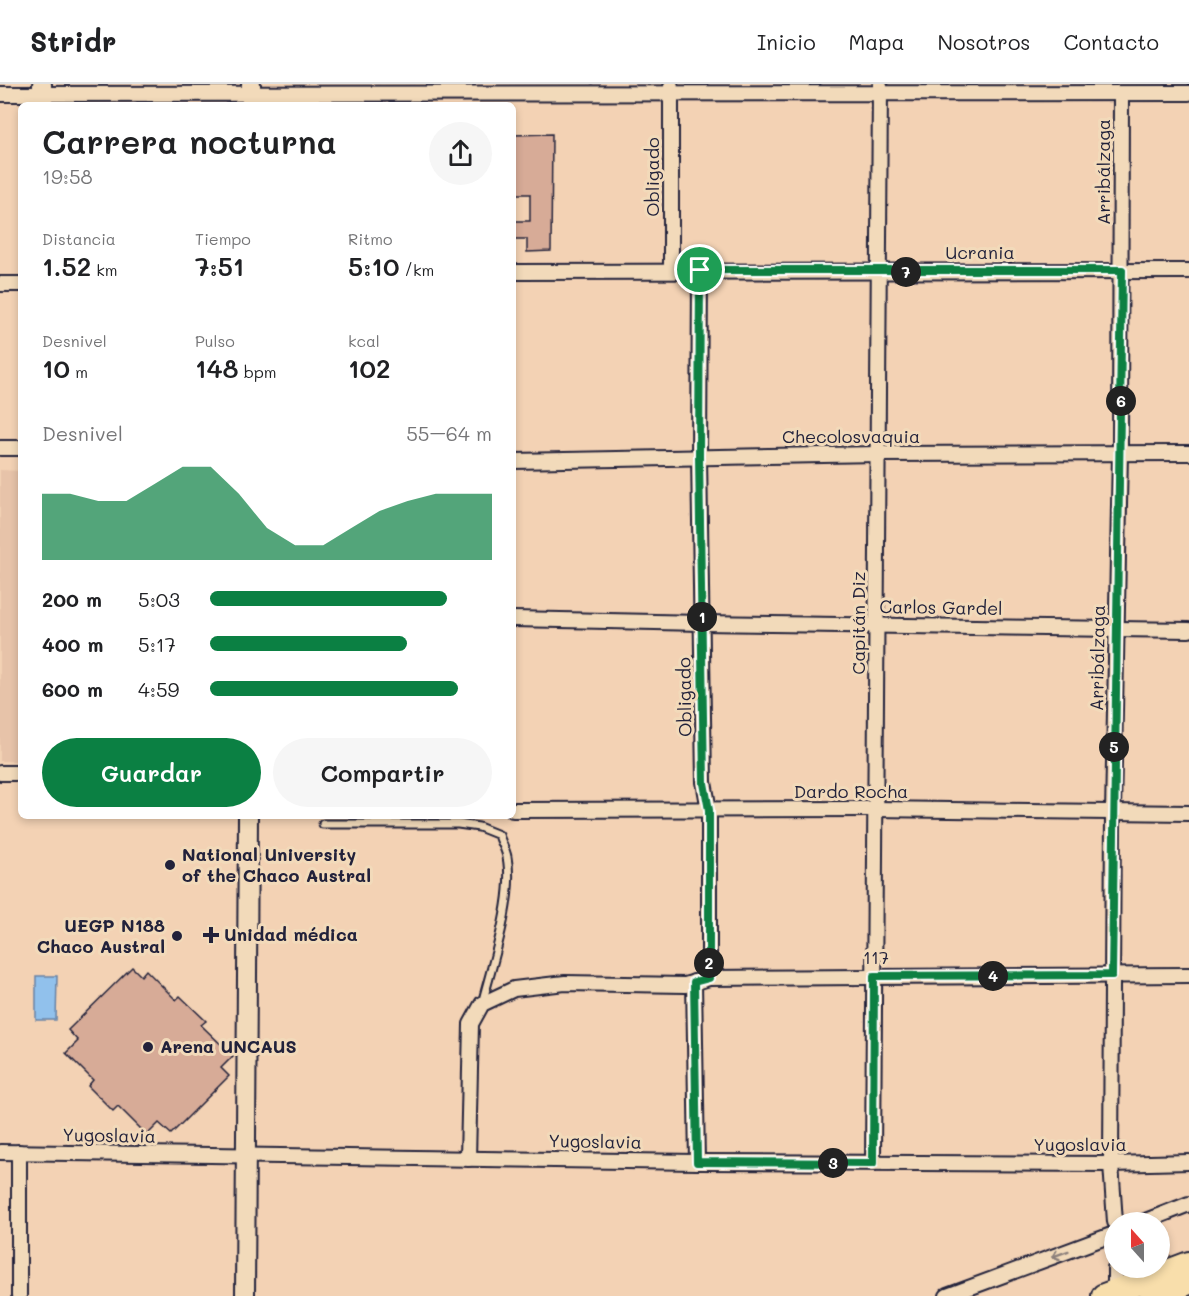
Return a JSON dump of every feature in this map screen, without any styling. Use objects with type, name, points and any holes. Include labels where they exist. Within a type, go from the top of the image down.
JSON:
[{"type":"highway","points":[[1112,1295],[1189,1264]]},
{"type":"highway","points":[[1153,1296],[1189,1282]]},
{"type":"main road","points":[[245,1296],[248,819]]},
{"type":"street","points":[[0,94],[462,94],[671,89],[1091,89],[1121,94],[1189,93]]},
{"type":"street","name":"Obligado","points":[[671,89],[671,270]]},
{"type":"street","name":"Capitán Diz","points":[[873,1163],[880,89]]},
{"type":"street","name":"Arribálzaga","points":[[1114,1212],[1111,1164],[1112,975],[1122,270],[1121,94]]},
{"type":"street","name":"Obligado","points":[[700,270],[699,456],[704,783],[709,810],[709,978]]},
{"type":"street","name":"Ucrania","points":[[516,272],[1189,271]]},
{"type":"street","points":[[0,284],[18,284]]},
{"type":"street","points":[[0,448],[18,448]]},
{"type":"street","name":"Checolosvaquia","points":[[516,461],[699,456],[1189,453]]},
{"type":"street","name":"Carlos Gardel","points":[[516,619],[1189,630]]},
{"type":"street","points":[[0,773],[18,773]]},
{"type":"street","name":"Dardo Rocha","points":[[516,810],[875,809],[1189,813]]},
{"type":"street","name":"117","points":[[482,1004],[514,989],[565,983],[685,985],[709,978],[1189,975]]},
{"type":"street","points":[[694,982],[697,1162]]},
{"type":"street","points":[[468,1159],[471,1024],[482,1004]]},
{"type":"street","name":"Yugoslavia","points":[[0,1152],[697,1162],[1111,1164],[1189,1162]]},
{"type":"street","points":[[19,1152],[19,1296]]},
{"type":"street","points":[[1169,1212],[1189,1204]]},
{"type":"street","points":[[947,1296],[1104,1238]]},
{"type":"street","points":[[1112,1295],[1114,1278]]},
{"type":"lane","points":[[323,824],[458,824],[479,827],[499,835],[507,856],[508,886],[482,1004]]},
{"type":"shaded area","points":[[0,470],[18,471],[18,761],[0,761]]},
{"type":"water","points":[[36,976],[57,976],[56,1020],[36,1020]]},
{"type":"building","points":[[552,134],[551,251],[527,252],[527,239],[516,239],[516,221],[530,221],[530,194],[516,194],[516,135]]},
{"type":"building","name":"Arena UNCAUS","points":[[132,967],[141,976],[146,970],[176,1000],[180,996],[206,1021],[201,1025],[233,1056],[221,1068],[229,1076],[171,1134],[159,1123],[147,1135],[118,1106],[113,1111],[88,1086],[93,1080],[66,1053],[78,1041],[68,1030]]},
{"type":"place","name":"National University of the Chaco Austral","points":[[170,865]]},
{"type":"place","name":"Unidad médica","points":[[211,935]]},
{"type":"place","name":"UEGP N188 Chaco Austral","points":[[177,936]]},
{"type":"place","name":"Arena UNCAUS","points":[[148,1047]]},
{"type":"route","points":[[700,270],[879,272],[1122,270],[1112,975],[874,976],[873,1163],[697,1162],[694,982],[709,978],[709,810],[704,783],[699,456],[700,270]]}]
